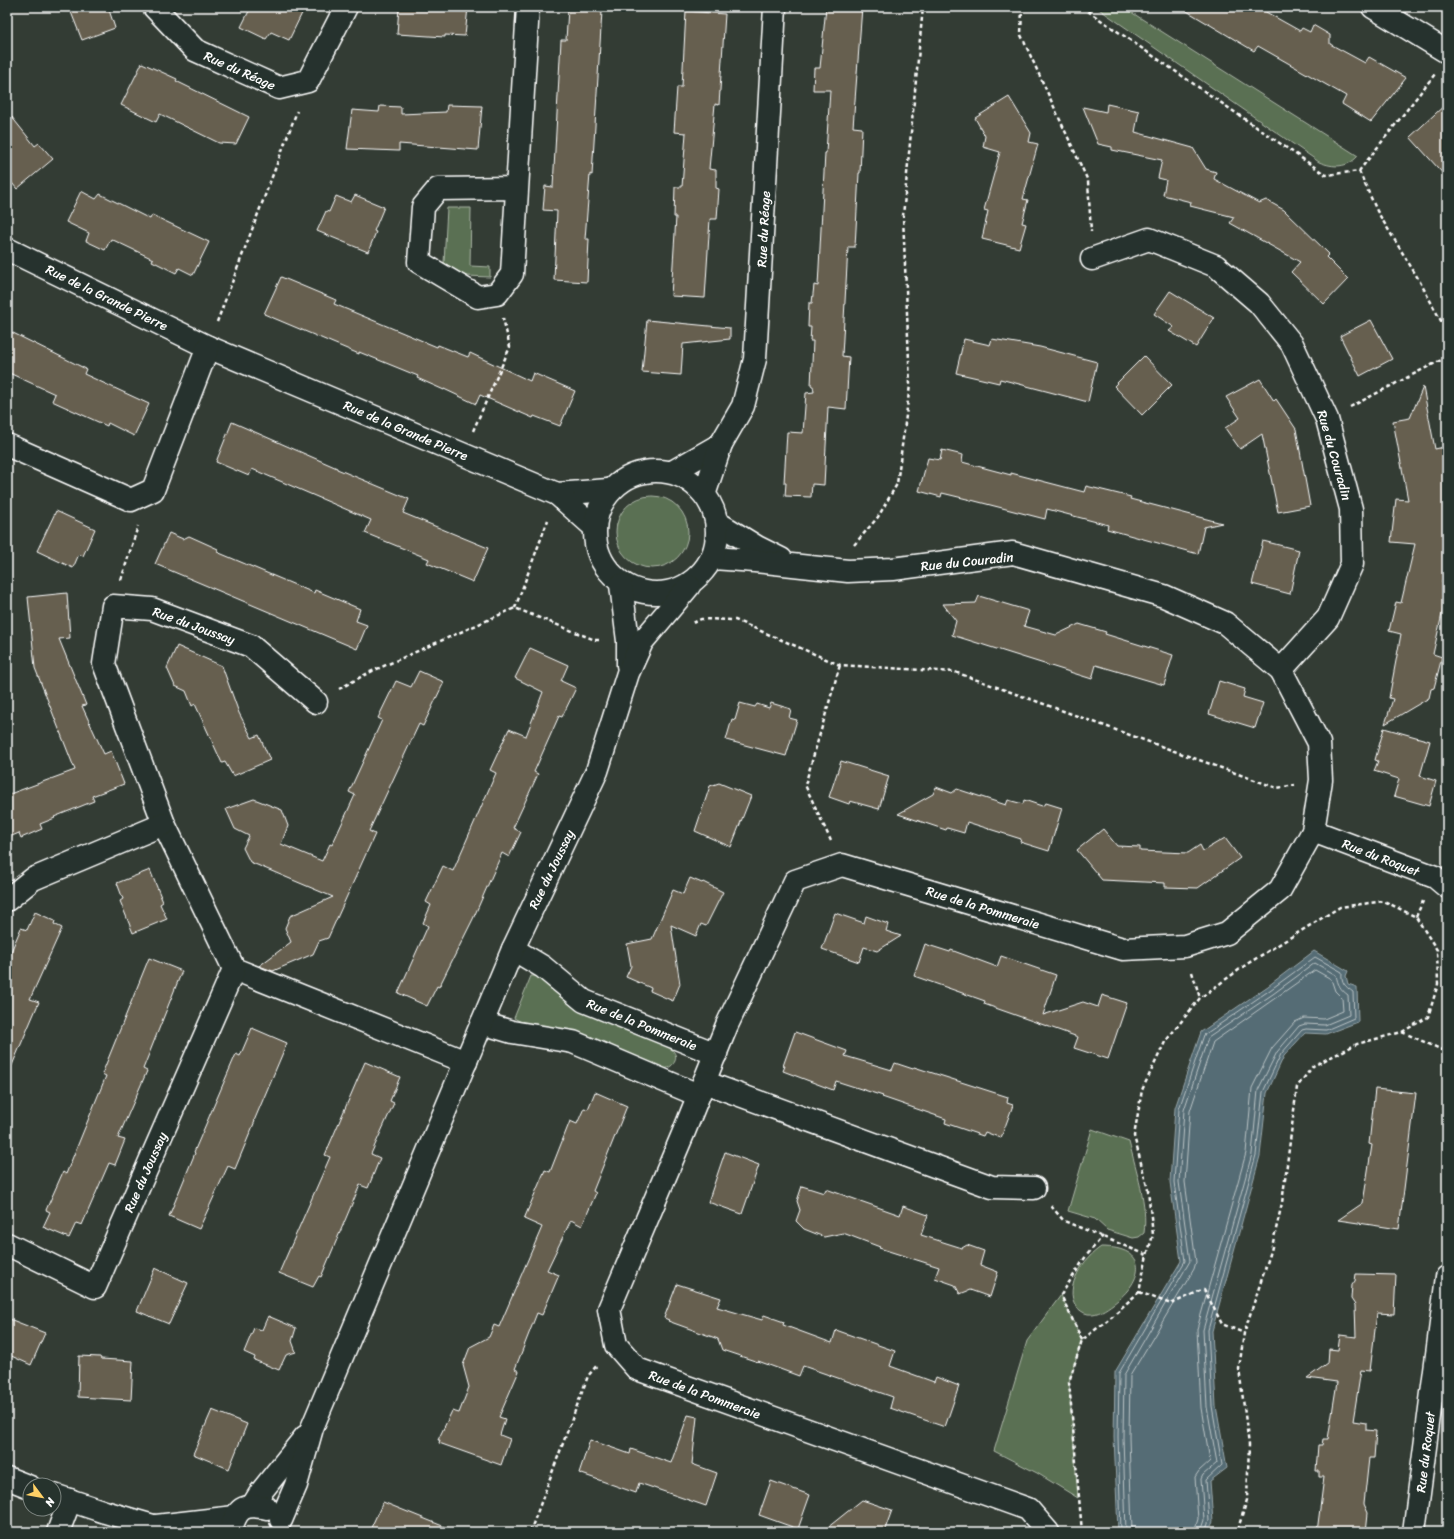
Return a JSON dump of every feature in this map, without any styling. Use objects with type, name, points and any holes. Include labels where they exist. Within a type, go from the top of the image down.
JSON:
[{"type":"street","name":"Rue du Réage","points":[[154,7],[195,50],[279,88],[308,81]]},
{"type":"street","points":[[308,81],[346,7]]},
{"type":"street","points":[[516,188],[438,189],[423,207],[419,262],[478,297],[497,294],[512,274],[528,7]]},
{"type":"street","name":"Rue du Réage","points":[[705,492],[721,444],[743,406],[755,359],[775,7]]},
{"type":"street","points":[[1373,7],[1447,52]]},
{"type":"street","name":"Rue du Couradin","points":[[1092,259],[1149,239],[1216,266],[1259,302],[1292,344],[1327,419],[1351,509],[1352,564],[1328,618],[1281,670]]},
{"type":"street","name":"Rue de la Grande Pierre","points":[[7,249],[208,347],[557,494],[608,490]]},
{"type":"street","points":[[7,445],[131,500],[153,490],[208,347]]},
{"type":"street","points":[[674,471],[721,444]]},
{"type":"street","points":[[557,494],[593,526],[602,564],[621,585],[656,595],[689,586],[713,558],[718,522],[705,492],[674,471],[646,469],[608,490],[593,526]]},
{"type":"street","points":[[718,522],[757,547],[793,565]]},
{"type":"street","name":"Rue du Couradin","points":[[713,558],[848,571],[893,569],[1013,553],[1164,596],[1225,623],[1281,670],[1319,743],[1321,780],[1313,831]]},
{"type":"street","name":"Rue du Joussay","points":[[621,585],[628,641],[628,673]]},
{"type":"street","name":"Rue du Joussay","points":[[282,1526],[296,1485],[312,1428],[513,948],[598,771],[628,673],[642,642],[689,586]]},
{"type":"street","points":[[113,606],[104,664],[164,824],[234,969],[466,1062]]},
{"type":"street","name":"Rue du Joussay","points":[[113,606],[152,609],[251,646],[316,702]]},
{"type":"street","points":[[7,900],[33,879],[164,824]]},
{"type":"street","name":"Rue de la Pommeraie","points":[[842,865],[1123,949],[1185,946],[1227,933],[1280,890],[1313,831]]},
{"type":"street","name":"Rue du Roquet","points":[[1313,831],[1435,877],[1447,887]]},
{"type":"street","points":[[616,1345],[609,1309],[730,1018],[795,881],[842,865]]},
{"type":"street","name":"Rue de la Pommeraie","points":[[513,948],[543,967],[584,1001],[716,1054]]},
{"type":"street","name":"Rue du Joussay","points":[[7,1244],[95,1287],[234,969]]},
{"type":"street","points":[[482,1023],[512,1032],[573,1042],[701,1089],[992,1187],[1034,1188]]},
{"type":"street","name":"Rue du Roquet","points":[[1414,1532],[1447,1277]]},
{"type":"street","name":"Rue de la Pommeraie","points":[[616,1345],[637,1369],[1028,1509],[1048,1532]]},
{"type":"street","name":"Rue du Joussay","points":[[239,1518],[312,1428]]},
{"type":"street","points":[[7,1478],[22,1483]]},
{"type":"street","points":[[62,1498],[164,1529],[239,1518],[270,1508],[282,1526]]},
{"type":"street","points":[[58,1532],[60,1517]]},
{"type":"path","points":[[848,571],[851,548],[878,517],[897,484],[910,385],[903,216],[923,7]]},
{"type":"path","points":[[1022,7],[1021,35],[1088,180],[1092,259]]},
{"type":"path","points":[[1082,7],[1326,175],[1359,171],[1437,72]]},
{"type":"path","points":[[208,347],[308,81]]},
{"type":"path","points":[[1359,171],[1377,211],[1419,280],[1447,332]]},
{"type":"path","points":[[464,454],[510,346],[497,294]]},
{"type":"path","points":[[1327,419],[1447,357]]},
{"type":"path","points":[[515,608],[557,494]]},
{"type":"path","points":[[113,606],[138,525],[131,500]]},
{"type":"path","points":[[316,702],[368,672],[515,608],[594,640],[628,641]]},
{"type":"path","points":[[688,626],[701,619],[735,620],[840,665],[955,672],[1277,788],[1321,780]]},
{"type":"path","points":[[840,665],[805,785],[842,865]]},
{"type":"path","points":[[1082,1532],[1069,1382],[1082,1340],[1140,1292],[1147,1255],[1153,1234],[1148,1190],[1134,1136],[1142,1090],[1165,1042],[1200,998],[1247,964],[1340,907],[1384,901],[1416,917],[1437,950],[1438,984],[1428,1018],[1402,1032],[1356,1044],[1313,1066],[1297,1087],[1282,1203],[1271,1251],[1244,1333],[1239,1369],[1249,1445],[1247,1500],[1237,1532]]},
{"type":"path","points":[[1402,1032],[1447,1052]]},
{"type":"path","points":[[1034,1188],[1064,1221],[1147,1255]]},
{"type":"path","points":[[1082,1340],[1061,1295],[1086,1256],[1103,1236]]},
{"type":"path","points":[[1140,1292],[1171,1304],[1204,1289],[1222,1324],[1244,1333]]},
{"type":"path","points":[[530,1532],[588,1376],[616,1345]]},
{"type":"green space","points":[[1096,7],[1123,7],[1358,156],[1349,163],[1340,166],[1319,162]]},
{"type":"green space","points":[[447,208],[471,208],[470,266],[490,267],[490,277],[466,276],[444,263]]},
{"type":"green space","points":[[645,496],[659,496],[666,498],[678,506],[686,518],[688,532],[686,546],[678,558],[666,566],[659,568],[645,568],[638,566],[626,558],[618,546],[616,539],[616,525],[618,518],[626,506],[638,498]]},
{"type":"green space","points":[[531,976],[539,976],[640,1035],[671,1049],[676,1058],[675,1061],[671,1066],[664,1069],[579,1033],[520,1022],[514,1018]]},
{"type":"green space","points":[[1092,1129],[1129,1142],[1143,1199],[1145,1222],[1144,1233],[1139,1237],[1133,1238],[1107,1230],[1095,1219],[1068,1211]]},
{"type":"green space","points":[[1101,1247],[1117,1248],[1128,1253],[1135,1259],[1137,1266],[1136,1275],[1132,1285],[1124,1295],[1113,1304],[1098,1313],[1088,1314],[1081,1311],[1076,1306],[1072,1290],[1074,1282],[1083,1265]]},
{"type":"green space","points":[[1061,1295],[1082,1340],[1069,1382],[1078,1498],[1037,1473],[994,1451],[1027,1341]]},
{"type":"water","points":[[1314,951],[1348,971],[1346,976],[1348,984],[1357,987],[1358,1022],[1326,1034],[1305,1033],[1284,1056],[1267,1093],[1260,1156],[1212,1331],[1216,1406],[1227,1468],[1210,1481],[1213,1522],[1208,1532],[1118,1532],[1114,1437],[1115,1372],[1181,1261],[1170,1182],[1175,1108],[1201,1032],[1268,986]]},
{"type":"building","points":[[69,7],[108,7],[115,28],[82,40]]},
{"type":"building","points":[[251,7],[305,7],[289,40],[271,32],[266,39],[241,27]]},
{"type":"building","points":[[399,7],[468,7],[465,36],[445,35],[445,37],[397,34]]},
{"type":"building","points":[[826,7],[862,7],[853,127],[862,128],[860,173],[855,247],[848,247],[842,356],[849,357],[846,409],[828,407],[824,485],[812,484],[811,497],[785,496],[786,483],[784,483],[787,432],[803,433],[806,393],[814,392],[813,386],[811,386],[813,341],[810,341],[811,327],[808,327],[809,303],[812,303],[814,285],[818,286],[830,90],[813,90],[814,68],[820,68]]},
{"type":"building","points":[[1180,7],[1257,7],[1300,31],[1302,28],[1310,32],[1313,25],[1330,35],[1330,44],[1365,63],[1369,57],[1406,78],[1371,122],[1342,104],[1346,96],[1258,46],[1254,51]]},
{"type":"building","points":[[568,9],[602,11],[592,175],[590,174],[585,239],[589,239],[587,282],[554,280],[557,211],[543,210],[545,186],[553,187],[561,40],[566,40]]},
{"type":"building","points":[[686,11],[725,14],[719,105],[715,104],[709,169],[716,170],[716,188],[719,189],[717,219],[710,219],[705,298],[671,296],[676,217],[674,217],[675,187],[682,187],[686,133],[674,132],[677,87],[682,87]]},
{"type":"building","points":[[142,63],[177,79],[176,81],[249,117],[236,144],[219,143],[160,114],[156,122],[121,105]]},
{"type":"building","points":[[1009,97],[1031,133],[1029,142],[1038,144],[1023,199],[1028,200],[1022,223],[1026,224],[1019,248],[982,239],[988,211],[984,210],[1000,152],[983,147],[985,136],[975,118]]},
{"type":"building","points":[[1447,103],[1447,178],[1410,137]]},
{"type":"building","points":[[1107,104],[1139,111],[1135,132],[1193,148],[1206,169],[1216,172],[1214,179],[1259,203],[1266,200],[1284,210],[1329,254],[1326,257],[1348,279],[1324,304],[1291,272],[1300,262],[1230,223],[1234,217],[1190,206],[1191,202],[1163,195],[1166,180],[1158,178],[1162,160],[1112,150],[1112,147],[1098,144],[1083,107],[1106,112]]},
{"type":"building","points":[[447,105],[482,106],[478,150],[399,144],[399,151],[347,149],[352,110],[379,112],[380,106],[401,107],[401,114],[446,112]]},
{"type":"building","points":[[7,111],[35,146],[39,143],[53,159],[17,189],[7,177]]},
{"type":"building","points":[[81,191],[96,199],[100,194],[150,219],[152,215],[209,242],[193,275],[179,268],[176,273],[152,261],[153,259],[111,239],[105,250],[86,241],[89,233],[66,222]]},
{"type":"building","points":[[355,195],[384,207],[374,231],[376,232],[368,252],[317,231],[326,211],[329,212],[336,196],[351,202]]},
{"type":"building","points":[[281,277],[336,300],[334,304],[437,347],[438,345],[468,357],[470,353],[530,381],[533,373],[575,391],[560,426],[534,416],[533,418],[480,395],[476,404],[417,378],[418,376],[359,352],[359,354],[264,314]]},
{"type":"building","points":[[1170,291],[1214,318],[1196,347],[1169,331],[1174,327],[1154,314]]},
{"type":"building","points":[[647,320],[730,328],[730,339],[683,344],[681,375],[642,372]]},
{"type":"building","points":[[1371,320],[1392,359],[1360,376],[1340,336]]},
{"type":"building","points":[[7,330],[86,369],[84,374],[149,404],[134,436],[108,423],[107,426],[52,401],[55,394],[7,372]]},
{"type":"building","points":[[964,339],[990,345],[992,339],[1040,347],[1097,362],[1088,402],[1000,379],[999,383],[956,373]]},
{"type":"building","points":[[1144,356],[1172,385],[1142,415],[1114,386]]},
{"type":"building","points":[[1260,379],[1274,401],[1276,399],[1296,429],[1310,506],[1278,512],[1262,434],[1240,449],[1225,428],[1240,418],[1226,397]]},
{"type":"building","points":[[1423,387],[1435,449],[1444,447],[1447,464],[1447,539],[1442,583],[1447,584],[1447,592],[1433,654],[1442,657],[1434,688],[1431,689],[1429,698],[1385,724],[1393,699],[1389,698],[1401,634],[1389,631],[1396,602],[1401,603],[1415,544],[1391,542],[1396,499],[1408,500],[1393,421],[1410,418]]},
{"type":"building","points":[[232,422],[337,469],[409,499],[403,513],[488,548],[473,582],[427,563],[429,559],[365,533],[371,520],[252,469],[249,476],[216,462]]},
{"type":"building","points":[[942,450],[963,455],[962,462],[1011,475],[1011,473],[1084,492],[1086,486],[1222,523],[1204,527],[1198,554],[1107,529],[1108,525],[1047,509],[1045,519],[942,493],[941,497],[919,491],[928,458],[940,460]]},
{"type":"building","points":[[56,511],[95,529],[83,556],[79,554],[73,568],[37,551]]},
{"type":"building","points":[[169,533],[183,539],[189,536],[218,549],[217,552],[314,593],[315,590],[360,609],[356,621],[367,625],[357,649],[155,564]]},
{"type":"building","points":[[1263,541],[1299,550],[1290,594],[1252,584]]},
{"type":"building","points":[[67,593],[70,638],[59,639],[86,705],[82,706],[104,754],[111,751],[124,784],[92,796],[94,801],[40,824],[42,829],[21,838],[19,833],[7,838],[7,795],[75,770],[35,668],[28,597]]},
{"type":"building","points":[[979,596],[1029,611],[1024,626],[1056,635],[1079,624],[1106,632],[1105,634],[1173,655],[1164,685],[1096,665],[1092,679],[952,635],[956,621],[943,604],[976,603]]},
{"type":"building","points":[[177,646],[222,666],[239,713],[252,738],[259,735],[270,760],[233,776],[225,762],[222,763],[195,704],[192,706],[186,691],[175,686],[167,668]]},
{"type":"building","points":[[530,648],[568,665],[561,681],[576,688],[562,717],[559,716],[534,772],[538,774],[513,828],[521,832],[509,857],[502,853],[473,919],[439,987],[437,986],[427,1006],[398,993],[428,926],[423,923],[431,905],[426,902],[443,866],[453,871],[496,773],[490,770],[509,729],[526,736],[543,692],[515,678]]},
{"type":"building","points":[[419,671],[444,682],[423,726],[419,724],[369,831],[375,834],[328,938],[319,941],[313,954],[273,971],[259,966],[291,942],[285,928],[290,916],[333,897],[250,862],[243,848],[249,836],[235,829],[226,809],[254,799],[282,810],[288,826],[281,844],[322,861],[330,844],[332,845],[355,795],[349,792],[382,720],[378,718],[396,681],[411,687]]},
{"type":"building","points":[[1219,681],[1245,689],[1243,697],[1263,703],[1255,728],[1209,714]]},
{"type":"building","points":[[740,703],[755,707],[757,704],[769,708],[771,703],[791,709],[789,718],[797,720],[786,756],[726,740],[732,719],[735,720]]},
{"type":"building","points":[[1384,728],[1430,741],[1420,776],[1436,781],[1429,806],[1394,796],[1399,779],[1374,771],[1378,761],[1375,760]]},
{"type":"building","points":[[841,761],[889,776],[879,809],[850,801],[849,804],[829,797]]},
{"type":"building","points":[[719,783],[751,796],[731,847],[695,831],[710,786]]},
{"type":"building","points":[[936,787],[952,793],[957,789],[1006,805],[1008,800],[1023,804],[1024,800],[1042,806],[1046,803],[1062,808],[1049,851],[1020,842],[1021,839],[967,822],[964,833],[947,828],[946,830],[898,814],[933,794]]},
{"type":"building","points":[[1103,829],[1117,846],[1140,847],[1140,851],[1188,853],[1200,845],[1203,851],[1225,838],[1240,858],[1198,888],[1165,887],[1165,883],[1102,880],[1077,850]]},
{"type":"building","points":[[150,870],[163,902],[160,904],[167,919],[133,933],[120,901],[123,899],[117,883]]},
{"type":"building","points":[[690,878],[702,883],[703,882],[723,892],[706,926],[701,924],[696,936],[671,925],[680,984],[673,1001],[650,991],[651,988],[626,977],[631,966],[627,944],[652,939],[673,890],[683,894]]},
{"type":"building","points":[[35,912],[55,921],[54,924],[62,928],[30,999],[39,1002],[7,1077],[7,961],[21,928],[27,930]]},
{"type":"building","points":[[835,913],[864,923],[866,916],[888,924],[886,931],[901,936],[877,951],[864,947],[859,962],[822,949]]},
{"type":"building","points":[[925,944],[950,952],[951,950],[997,967],[1001,956],[1056,975],[1043,1015],[1083,1002],[1098,1007],[1102,995],[1127,1003],[1108,1059],[1074,1048],[1078,1037],[984,1004],[985,1001],[914,976]]},
{"type":"building","points":[[149,958],[182,971],[143,1069],[147,1071],[118,1138],[125,1140],[115,1165],[109,1163],[82,1225],[76,1223],[69,1238],[43,1227],[50,1212],[46,1210],[63,1172],[66,1174],[106,1076],[102,1074]]},
{"type":"building","points":[[252,1028],[287,1043],[235,1169],[228,1166],[199,1229],[169,1216],[195,1153],[194,1152],[236,1054],[240,1056]]},
{"type":"building","points":[[795,1032],[847,1051],[845,1056],[892,1070],[895,1063],[913,1069],[914,1067],[1008,1097],[1007,1103],[1013,1105],[1001,1138],[985,1132],[983,1136],[945,1123],[946,1119],[836,1081],[833,1090],[783,1071],[785,1066],[783,1066]]},
{"type":"building","points":[[365,1062],[400,1077],[390,1101],[394,1103],[371,1154],[380,1158],[368,1188],[360,1185],[321,1277],[319,1276],[313,1287],[279,1273],[330,1157],[325,1155]]},
{"type":"building","points":[[1375,1089],[1416,1093],[1399,1229],[1338,1220],[1363,1203],[1372,1145],[1369,1144]]},
{"type":"building","points":[[595,1092],[627,1106],[593,1191],[596,1193],[582,1226],[571,1220],[547,1270],[559,1275],[542,1315],[537,1313],[515,1369],[519,1371],[499,1417],[505,1419],[500,1435],[510,1439],[501,1465],[439,1443],[440,1440],[438,1440],[452,1411],[459,1413],[469,1387],[463,1365],[470,1347],[489,1337],[494,1325],[499,1327],[542,1227],[524,1219],[545,1170],[550,1172],[570,1121],[577,1124],[584,1108],[588,1109]]},
{"type":"building","points":[[725,1152],[759,1165],[742,1214],[708,1202]]},
{"type":"building","points":[[802,1186],[824,1193],[826,1189],[900,1215],[903,1206],[928,1215],[921,1235],[962,1248],[967,1245],[984,1251],[980,1265],[998,1272],[990,1297],[970,1290],[960,1294],[955,1285],[935,1278],[939,1267],[879,1248],[880,1247],[843,1233],[824,1237],[804,1229],[796,1221],[800,1210],[797,1201]]},
{"type":"building","points":[[155,1268],[188,1283],[169,1324],[137,1311]]},
{"type":"building","points":[[1356,1274],[1396,1275],[1394,1314],[1377,1313],[1370,1371],[1361,1370],[1353,1421],[1366,1423],[1366,1430],[1376,1431],[1374,1458],[1369,1458],[1364,1504],[1368,1513],[1366,1532],[1317,1532],[1324,1477],[1319,1477],[1319,1471],[1316,1471],[1318,1445],[1322,1445],[1323,1439],[1328,1439],[1337,1382],[1307,1378],[1328,1363],[1329,1349],[1338,1350],[1340,1335],[1356,1337],[1355,1305],[1351,1299],[1352,1285],[1355,1281]]},
{"type":"building","points":[[677,1284],[721,1298],[717,1307],[762,1320],[764,1315],[784,1322],[783,1325],[832,1343],[836,1330],[895,1351],[890,1366],[934,1382],[936,1377],[959,1386],[945,1427],[890,1408],[893,1397],[803,1366],[799,1376],[722,1350],[718,1339],[668,1321],[669,1320],[664,1318]]},
{"type":"building","points":[[268,1316],[296,1328],[292,1341],[296,1352],[286,1355],[279,1370],[254,1360],[255,1357],[244,1352],[254,1328],[262,1330]]},
{"type":"building","points":[[7,1318],[45,1333],[31,1365],[7,1354]]},
{"type":"building","points":[[79,1356],[133,1361],[131,1400],[78,1397]]},
{"type":"building","points":[[212,1410],[247,1424],[229,1469],[193,1454]]},
{"type":"building","points":[[688,1415],[697,1417],[692,1464],[717,1473],[706,1506],[639,1483],[636,1493],[579,1473],[590,1440],[630,1454],[631,1449],[671,1463]]},
{"type":"building","points":[[771,1481],[810,1495],[798,1529],[759,1515]]},
{"type":"building","points":[[862,1500],[892,1510],[884,1532],[822,1532]]},
{"type":"building","points":[[383,1502],[455,1531],[455,1532],[369,1532]]}]
